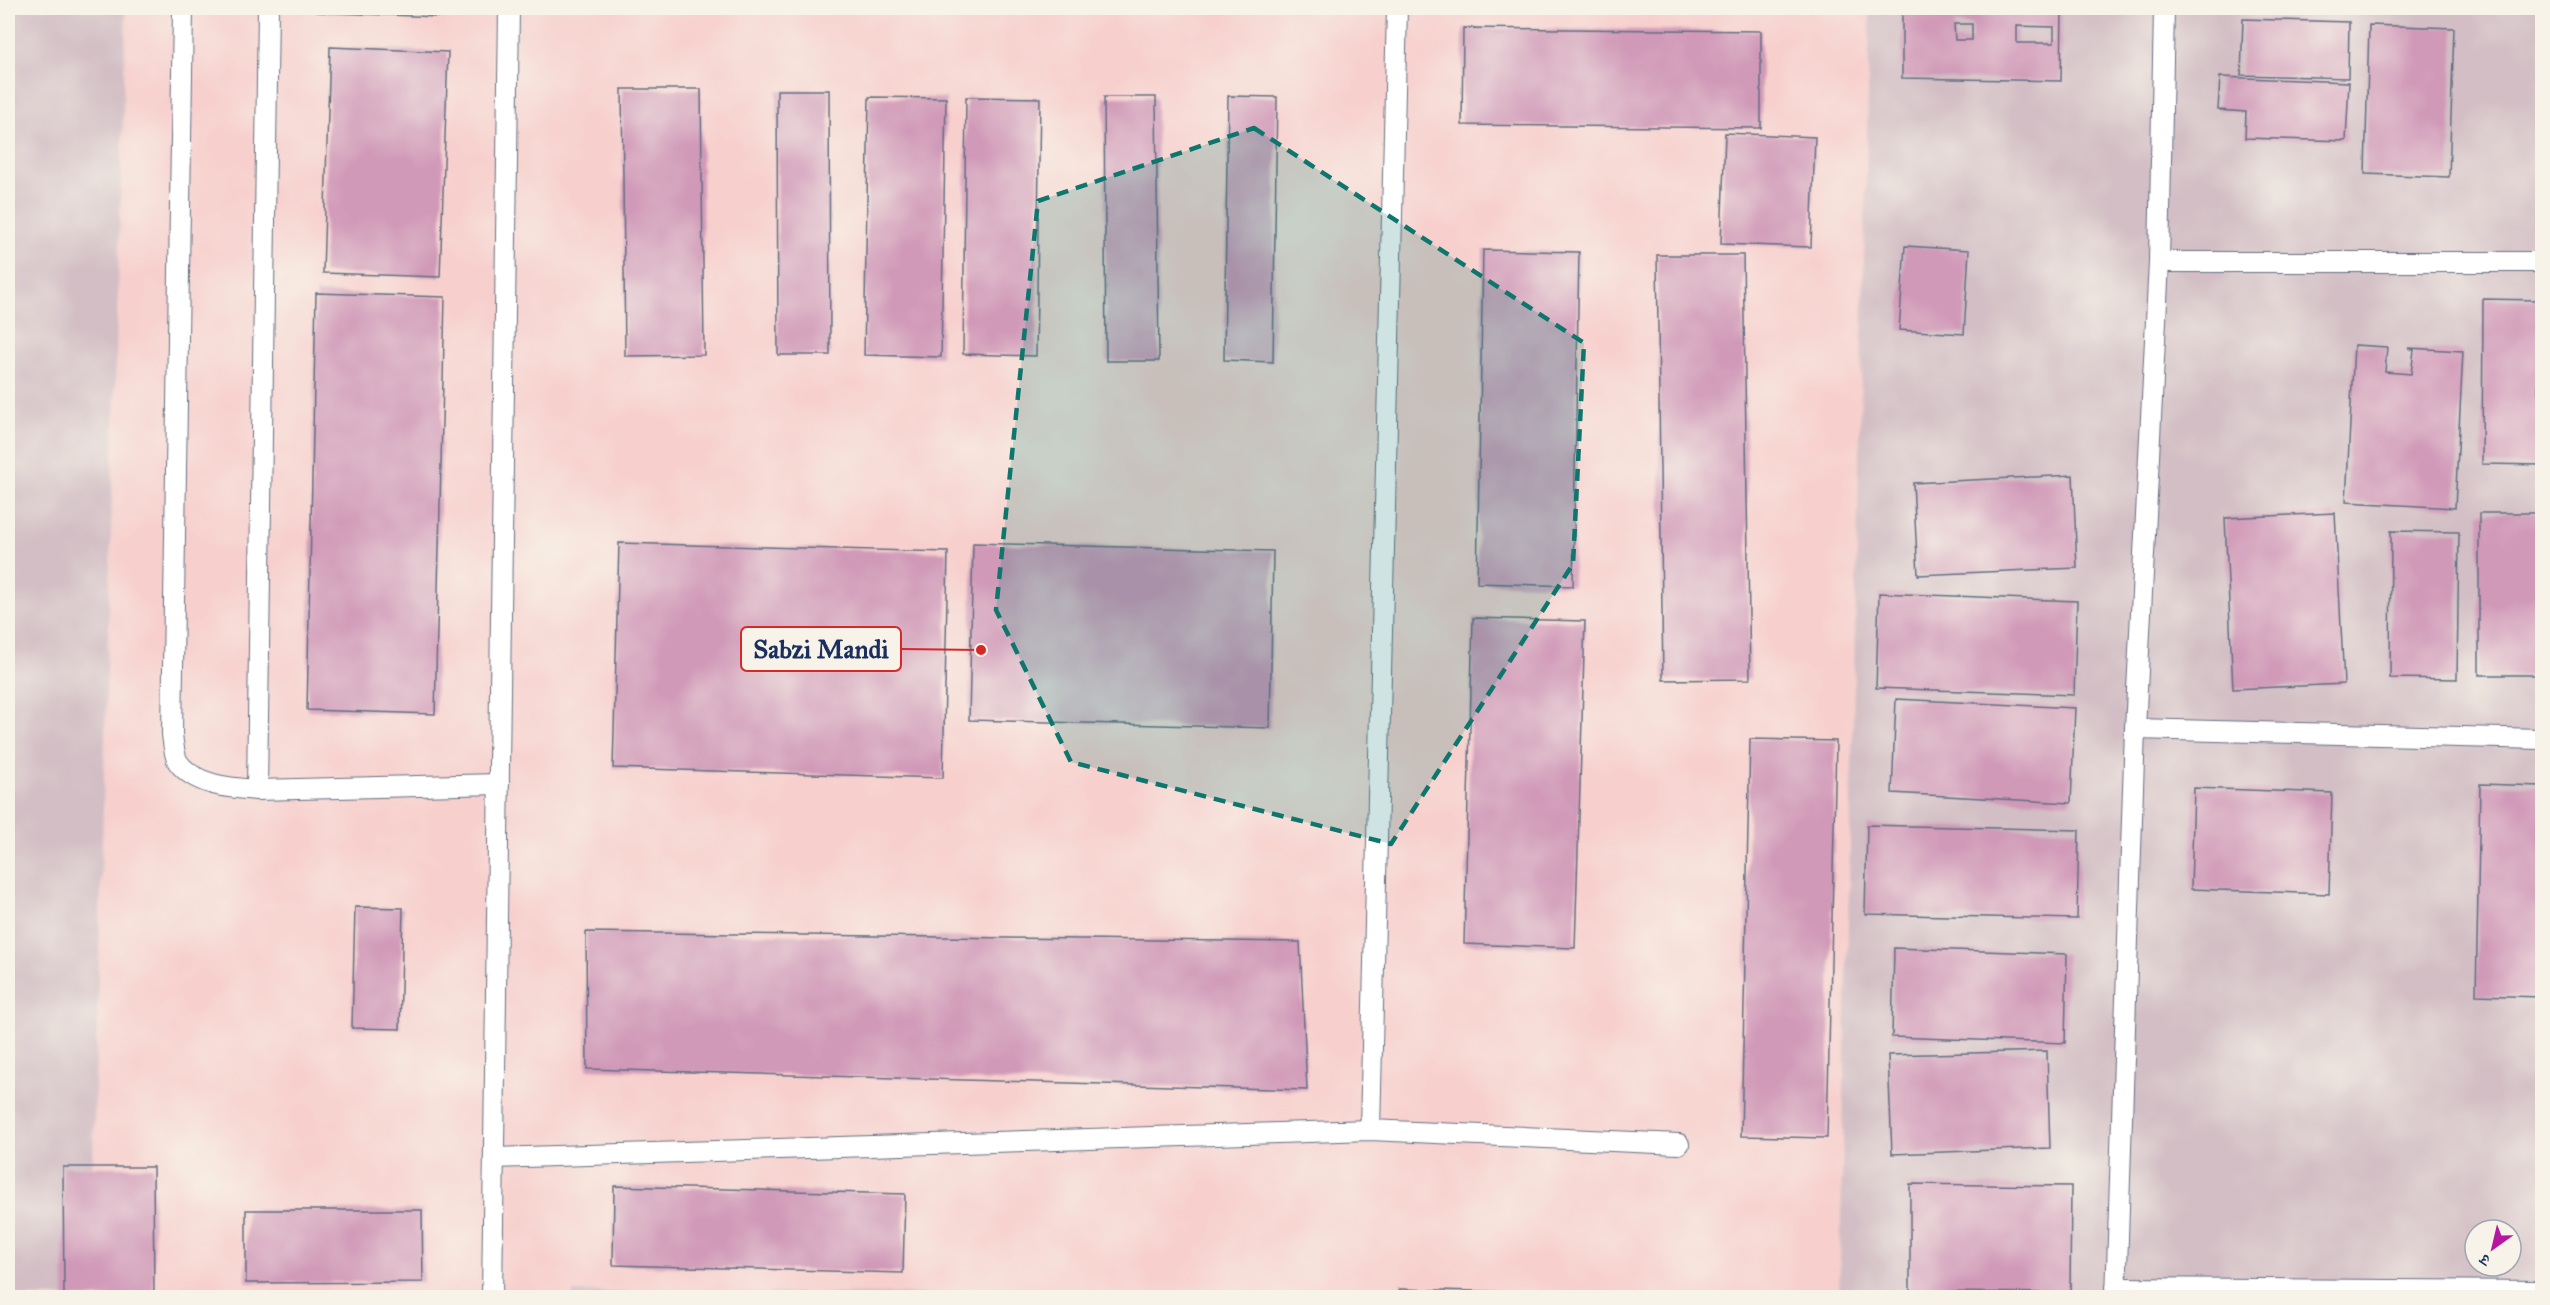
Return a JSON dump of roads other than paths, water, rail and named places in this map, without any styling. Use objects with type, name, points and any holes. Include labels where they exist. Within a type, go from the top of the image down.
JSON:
[{"type":"lane","points":[[183,8],[172,734],[178,761],[197,777],[222,787],[257,790],[499,784]]},
{"type":"lane","points":[[257,790],[268,8]]},
{"type":"lane","points":[[492,1298],[509,8]]},
{"type":"lane","points":[[1370,1130],[1397,8]]},
{"type":"lane","points":[[2164,8],[2159,262],[2135,729],[2116,1293],[2542,1291]]},
{"type":"lane","points":[[2159,262],[2542,262]]},
{"type":"lane","points":[[2135,729],[2542,739]]},
{"type":"lane","points":[[494,1158],[1370,1130],[1679,1144]]},
{"type":"place","name":"Sabzi Mandi","points":[[981,650]]}]
